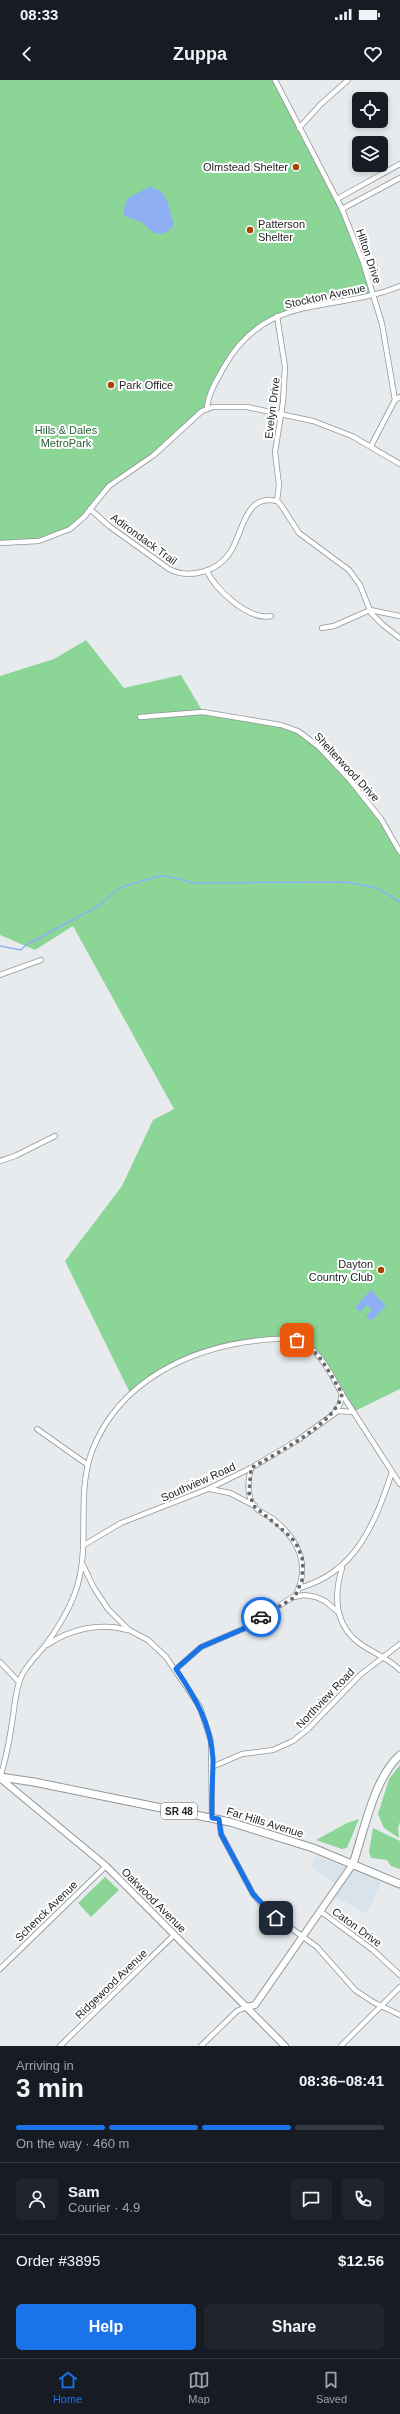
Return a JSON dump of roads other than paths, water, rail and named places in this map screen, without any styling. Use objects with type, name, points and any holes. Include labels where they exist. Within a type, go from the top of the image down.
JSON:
[{"type":"main road","points":[[353,1864],[381,1782],[388,1767],[400,1755]]},
{"type":"main road","name":"Far Hills Avenue","points":[[0,1777],[40,1783],[216,1819],[313,1848],[400,1884]]},
{"type":"street","name":"Hilton Drive","points":[[275,80],[342,209],[364,262],[382,324],[394,400]]},
{"type":"street","points":[[299,128],[321,104],[348,80]]},
{"type":"street","points":[[337,199],[400,164]]},
{"type":"street","points":[[342,209],[400,178]]},
{"type":"street","name":"Stockton Avenue","points":[[207,409],[210,393],[233,351],[252,331],[277,316],[310,306],[373,295],[400,286]]},
{"type":"street","name":"Evelyn Drive","points":[[276,501],[278,485],[275,452],[282,413],[285,367],[277,316]]},
{"type":"street","points":[[371,446],[394,400],[400,397]]},
{"type":"street","points":[[0,543],[28,542],[61,534],[78,523],[109,486],[154,455],[193,418],[207,409],[217,406],[247,406],[282,413],[331,427],[371,446],[400,464]]},
{"type":"street","points":[[276,501],[281,505],[300,534],[349,570],[360,585],[370,610],[383,625],[400,638]]},
{"type":"street","name":"Adirondack Trail","points":[[90,509],[109,526],[169,569],[182,574],[207,571],[220,564],[232,550],[244,519],[251,508],[260,502],[276,501]]},
{"type":"street","points":[[207,571],[226,596],[263,617],[270,616]]},
{"type":"street","points":[[322,628],[334,626],[370,610],[400,616]]},
{"type":"street","name":"Shelterwood Drive","points":[[140,717],[203,712],[281,724],[298,731],[319,747],[373,808],[400,852]]},
{"type":"street","points":[[0,975],[41,960]]},
{"type":"street","points":[[0,1161],[16,1156],[55,1136]]},
{"type":"street","points":[[0,1777],[7,1752],[19,1682],[27,1666],[44,1646],[70,1605],[82,1564],[84,1545],[83,1498],[88,1465],[96,1441],[107,1420],[122,1400],[167,1368],[214,1348],[268,1340],[294,1340],[302,1342],[321,1360],[400,1484]]},
{"type":"street","points":[[334,1413],[340,1404],[342,1393]]},
{"type":"street","points":[[334,1413],[344,1410],[354,1412]]},
{"type":"street","name":"Southview Road","points":[[84,1545],[132,1519],[209,1489],[251,1468],[298,1440],[334,1413]]},
{"type":"street","points":[[37,1429],[88,1465]]},
{"type":"street","points":[[251,1468],[249,1493],[254,1506]]},
{"type":"street","points":[[338,1612],[337,1587],[342,1568],[372,1525],[392,1472]]},
{"type":"street","points":[[209,1489],[230,1493],[254,1506],[286,1532],[298,1547],[303,1570],[299,1588],[295,1597]]},
{"type":"street","points":[[82,1564],[101,1600],[129,1630],[158,1648],[176,1669],[193,1695],[205,1718],[211,1741],[211,1788],[216,1819],[221,1834],[259,1902],[276,1918],[322,1952],[355,1990],[380,2006],[400,2016]]},
{"type":"street","points":[[299,1588],[329,1576],[342,1568]]},
{"type":"street","points":[[176,1669],[201,1647],[243,1629],[295,1597],[306,1595],[325,1601],[338,1612],[352,1636],[367,1648],[384,1656],[400,1670]]},
{"type":"street","points":[[44,1646],[68,1634],[94,1627],[129,1630]]},
{"type":"street","name":"Northview Road","points":[[212,1767],[242,1754],[273,1750],[292,1742],[310,1728],[346,1687],[400,1644]]},
{"type":"street","points":[[0,1662],[19,1682]]},
{"type":"street","name":"Oakwood Avenue","points":[[0,1777],[106,1866],[285,2046]]},
{"type":"street","points":[[201,2046],[237,2011],[255,2005],[353,1864]]},
{"type":"street","name":"Schenck Avenue","points":[[0,1969],[106,1866]]},
{"type":"street","name":"Caton Drive","points":[[320,1911],[373,1950],[400,1975]]},
{"type":"street","name":"Ridgewood Avenue","points":[[60,2046],[174,1935]]},
{"type":"street","points":[[341,2046],[400,1987]]},
{"type":"water","points":[[149,187],[161,192],[167,200],[174,223],[169,231],[160,234],[154,233],[141,222],[124,216],[124,209],[127,199]]},
{"type":"water","points":[[371,1290],[386,1306],[371,1321],[366,1316],[372,1310],[367,1305],[360,1312],[355,1307]]},
{"type":"waterway","points":[[0,946],[21,950],[26,945],[100,905],[119,888],[159,876],[166,876],[194,883],[346,882],[377,888],[400,902]]},
{"type":"place","name":"Olmstead Shelter","points":[[296,167]]},
{"type":"place","name":"Patterson Shelter","points":[[250,230]]},
{"type":"place","name":"Park Office","points":[[111,385]]},
{"type":"place","name":"Dayton Country Club","points":[[381,1270]]},
{"type":"park label","name":"Hills & Dales MetroPark","points":[[66,436]]}]
